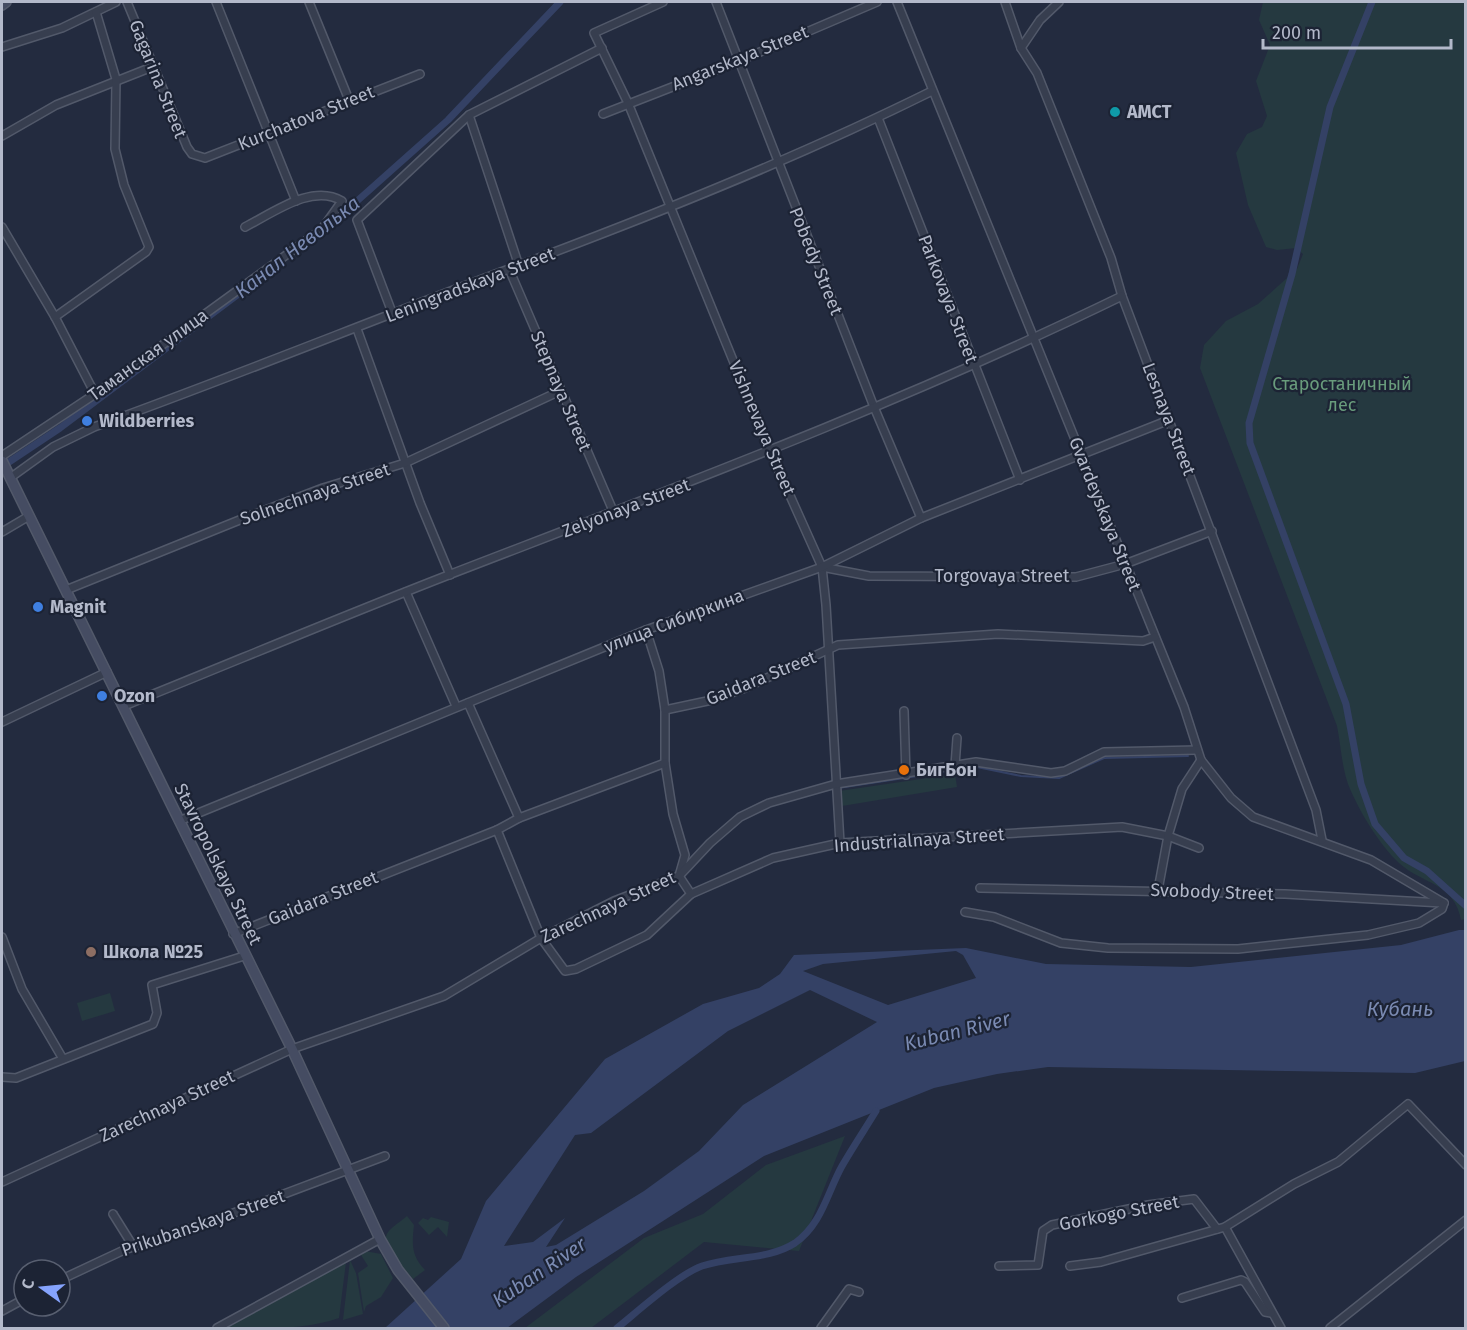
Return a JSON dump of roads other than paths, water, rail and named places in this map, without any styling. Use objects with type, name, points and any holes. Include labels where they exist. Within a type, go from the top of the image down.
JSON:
[{"type":"main road","points":[[2,5],[6,2]]},
{"type":"main road","name":"Stavropolskaya Street","points":[[2,461],[124,706],[233,934],[292,1049],[380,1239],[406,1280],[444,1329]]},
{"type":"street","points":[[2,47],[62,28],[116,2]]},
{"type":"street","name":"Gagarina Street","points":[[127,2],[152,67],[192,154]]},
{"type":"street","points":[[216,2],[296,201],[245,227]]},
{"type":"street","points":[[309,2],[349,100]]},
{"type":"street","name":"Vishnevaya Street","points":[[663,2],[594,33],[628,103],[672,205],[770,451],[822,567],[840,843]]},
{"type":"street","name":"Pobedy Street","points":[[716,2],[874,407],[921,518]]},
{"type":"street","name":"Angarskaya Street","points":[[603,114],[739,61],[877,2]]},
{"type":"street","name":"Gvardeyskaya Street","points":[[897,2],[1184,707],[1201,760],[1231,798],[1254,817],[1274,827],[1322,840],[1371,860],[1444,903]]},
{"type":"street","name":"Lesnaya Street","points":[[1005,2],[1021,48],[1037,73],[1111,258],[1122,296],[1316,810],[1322,840]]},
{"type":"street","points":[[1021,48],[1059,2]]},
{"type":"street","points":[[55,316],[108,281],[146,252],[148,247],[124,185],[115,149],[116,79],[96,12]]},
{"type":"street","points":[[393,315],[357,220],[469,115],[602,48]]},
{"type":"street","points":[[2,136],[56,105],[116,79],[152,67]]},
{"type":"street","name":"Kurchatova Street","points":[[192,154],[205,158],[218,154],[267,132],[420,74]]},
{"type":"street","name":"Leningradskaya Street","points":[[9,477],[53,447],[94,428],[357,329],[672,205],[878,118],[932,91]]},
{"type":"street","points":[[469,115],[519,266]]},
{"type":"street","name":"Parkovaya Street","points":[[878,118],[1020,480]]},
{"type":"street","name":"Таманская улица","points":[[2,456],[95,394],[322,229],[342,201],[323,193],[296,201]]},
{"type":"street","points":[[2,227],[55,316],[95,394]]},
{"type":"street","name":"Stepnaya Street","points":[[509,269],[614,513]]},
{"type":"street","name":"Zelyonaya Street","points":[[124,706],[406,592],[770,451],[974,366],[1122,296]]},
{"type":"street","points":[[357,329],[405,464],[450,575]]},
{"type":"street","name":"Solnechnaya Street","points":[[66,590],[290,500],[405,464],[560,391]]},
{"type":"street","name":"улица Сибиркина","points":[[179,821],[646,630],[822,567],[921,518],[1169,420]]},
{"type":"street","points":[[2,532],[28,516]]},
{"type":"street","name":"Torgovaya Street","points":[[822,567],[869,576],[1062,578],[1087,575],[1125,564],[1212,531]]},
{"type":"street","points":[[406,592],[456,706]]},
{"type":"street","points":[[646,630],[659,671],[665,710],[665,763],[673,814],[685,855],[679,876],[692,894]]},
{"type":"street","name":"Gaidara Street","points":[[665,710],[712,700],[745,688],[838,645],[998,634],[1143,641],[1155,637]]},
{"type":"street","points":[[2,722],[107,672]]},
{"type":"street","points":[[468,703],[519,818]]},
{"type":"street","points":[[904,711],[906,775]]},
{"type":"street","points":[[955,766],[957,738]]},
{"type":"street","name":"Zarechnaya Street","points":[[2,1182],[292,1049],[444,996],[541,938],[614,901],[679,876],[710,843],[740,817],[769,803],[836,784],[906,775],[976,762],[1052,773],[1065,771],[1104,752],[1197,750]]},
{"type":"street","points":[[1158,890],[1168,836],[1182,789],[1201,760]]},
{"type":"street","name":"Gaidara Street","points":[[233,934],[497,830],[519,818],[665,763]]},
{"type":"street","name":"Industrialnaya Street","points":[[497,830],[541,938],[559,966],[565,970],[576,969],[646,935],[692,894],[773,858],[840,843],[1122,827],[1168,836],[1199,848]]},
{"type":"street","name":"Svobody Street","points":[[980,888],[1158,890],[1444,903]]},
{"type":"street","points":[[965,912],[994,917],[1061,943],[1108,948],[1238,949],[1368,935],[1419,923],[1442,909],[1444,903]]},
{"type":"street","points":[[2,938],[22,989],[63,1059]]},
{"type":"street","points":[[2,1077],[16,1078],[153,1024],[157,1013],[152,985],[244,956]]},
{"type":"street","points":[[1070,1266],[1101,1262],[1221,1228],[1294,1184],[1338,1162],[1408,1104],[1466,1165]]},
{"type":"street","name":"Prikubanskaya Street","points":[[72,1274],[133,1246],[215,1220],[385,1156]]},
{"type":"street","name":"Gorkogo Street","points":[[999,1266],[1038,1265],[1043,1231],[1052,1225],[1148,1205],[1194,1199],[1221,1228],[1281,1329]]},
{"type":"street","points":[[113,1214],[133,1246]]},
{"type":"street","points":[[1330,1329],[1466,1220]]},
{"type":"street","points":[[218,1329],[380,1239]]},
{"type":"street","name":"Gorkogo Street","points":[[1182,1298],[1240,1280],[1245,1282],[1265,1312],[1271,1312]]},
{"type":"street","points":[[823,1329],[849,1289],[859,1292]]},
{"type":"water","name":"Кубань","points":[[1465,930],[1465,1061],[1415,1073],[1048,1067],[997,1074],[934,1088],[764,1156],[576,1277],[507,1328],[385,1328],[461,1259],[486,1201],[605,1059],[703,1004],[759,988],[780,974],[794,955],[966,948],[1046,964],[1191,967],[1401,945]],"holes":[[[956,951],[963,955],[976,978],[888,1005],[803,971],[823,964]],[[810,990],[877,1022],[743,1105],[699,1151],[644,1191],[556,1245],[546,1247],[565,1218],[533,1242],[504,1246],[575,1135],[591,1133],[728,1031]]]},
{"type":"waterway","name":"Канал Неволька","points":[[320,234],[448,120],[560,2]]},
{"type":"waterway","points":[[1372,2],[1330,107],[1292,274],[1249,423],[1250,443],[1346,704],[1361,784],[1375,824],[1404,858],[1427,871],[1466,906]]},
{"type":"waterway","name":"Канал Неволька","points":[[9,462],[60,428],[265,274]]},
{"type":"waterway","points":[[838,788],[977,767],[1021,776],[1059,778],[1104,758],[1188,756]]},
{"type":"waterway","points":[[617,1328],[670,1285],[693,1270],[714,1263],[774,1252],[795,1243],[812,1227],[842,1166],[876,1111]]},
{"type":"place","name":"АМСТ","points":[[1115,112]]},
{"type":"place","name":"Wildberries","points":[[87,421]]},
{"type":"place","name":"Magnit","points":[[38,607]]},
{"type":"place","name":"Ozon","points":[[102,696]]},
{"type":"place","name":"БигБон","points":[[904,770]]},
{"type":"place","name":"Школа №25","points":[[91,952]]},
{"type":"park label","name":"Старостаничный лес","points":[[1342,394]]},
{"type":"water label","name":"Kuban River","points":[[957,1031]]},
{"type":"water label","name":"Kuban River","points":[[539,1272]]}]
